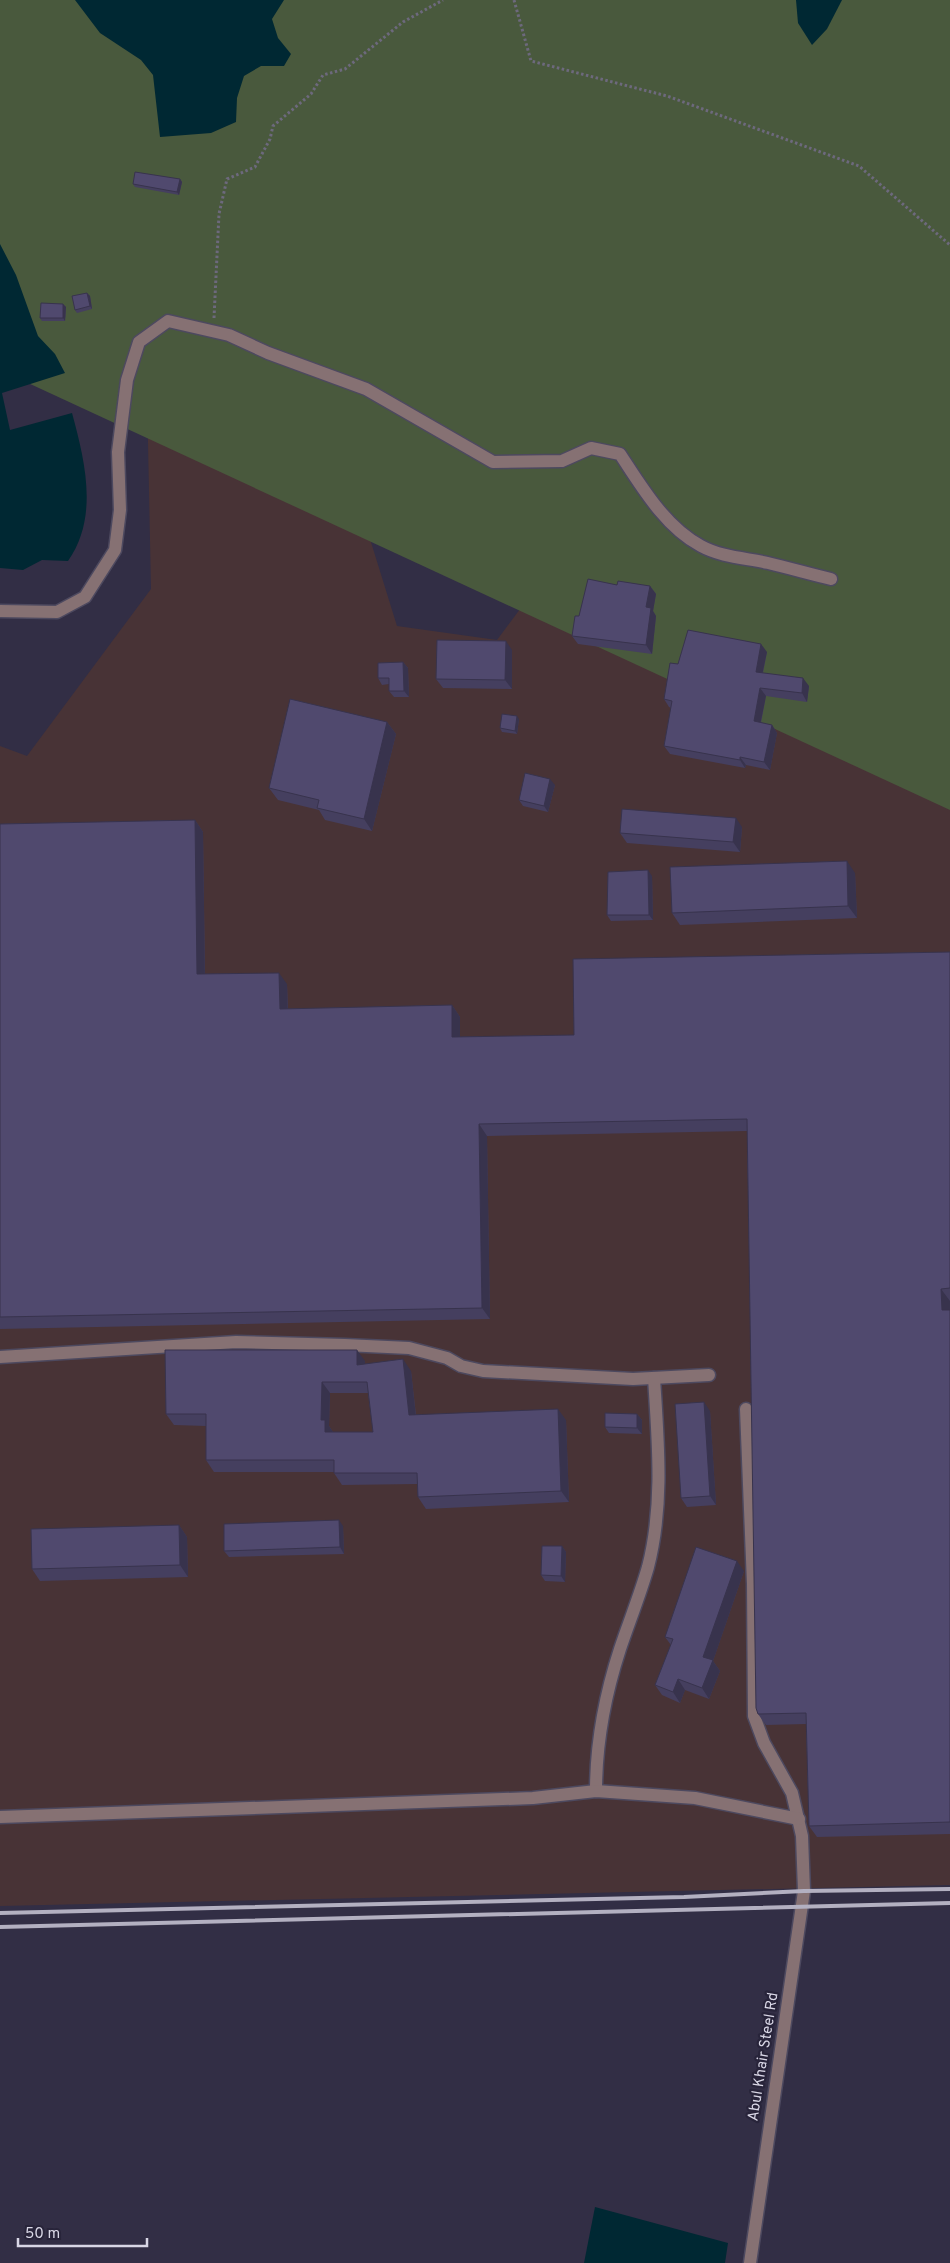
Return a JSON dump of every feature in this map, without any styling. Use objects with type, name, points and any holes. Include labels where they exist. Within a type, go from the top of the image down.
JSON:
[{"type":"street","points":[[0,611],[57,612],[86,597],[115,550],[120,510],[118,452],[127,380],[139,342],[168,321],[229,335],[268,353],[366,389],[492,462],[562,461],[591,448],[620,454],[642,487],[676,527],[700,546],[728,556],[767,563],[831,579]]},
{"type":"street","points":[[0,1357],[236,1342],[345,1344],[409,1348],[447,1358],[461,1366],[483,1371],[654,1378],[709,1374]]},
{"type":"street","points":[[596,1791],[596,1760],[608,1692],[648,1566],[656,1527],[660,1473],[654,1378]]},
{"type":"street","name":"Abul Khair Steel Rd","points":[[746,1409],[753,1584],[754,1716],[761,1736],[792,1793],[799,1819],[804,1855],[803,1906],[750,2263]]},
{"type":"street","points":[[0,1817],[533,1798],[596,1791],[695,1798],[799,1819]]},
{"type":"path","points":[[213,332],[219,214],[228,178],[255,167],[270,139],[273,126],[311,94],[323,76],[345,69],[403,22],[442,0]]},
{"type":"path","points":[[514,0],[531,61],[667,96],[859,166],[950,245]]},
{"type":"shaded area","points":[[147,393],[339,439],[397,626],[497,640],[624,469],[950,525],[950,1885],[0,1906],[0,746],[27,756],[151,589]]},
{"type":"green space","points":[[0,0],[950,0],[950,810],[0,370]]},
{"type":"water","points":[[75,0],[284,0],[272,19],[278,38],[291,54],[284,66],[261,66],[244,76],[237,98],[236,122],[211,133],[160,137],[153,75],[141,60],[100,33]]},
{"type":"water","points":[[796,0],[842,0],[827,29],[812,45],[798,23]]},
{"type":"water","points":[[0,244],[16,275],[38,336],[55,354],[65,373],[2,393],[10,430],[72,413],[85,469],[86,507],[84,526],[78,544],[68,561],[42,560],[23,570],[0,568]]},
{"type":"water","points":[[595,2207],[728,2243],[725,2263],[584,2263]]},
{"type":"building","points":[[135,172],[180,179],[177,192],[133,184]]},
{"type":"building","points":[[87,293],[90,306],[75,310],[72,296]]},
{"type":"building","points":[[41,303],[63,304],[63,318],[40,318]]},
{"type":"building","points":[[588,579],[617,585],[618,581],[650,586],[646,607],[651,608],[646,645],[572,636],[575,616],[579,616]]},
{"type":"building","points":[[688,630],[761,644],[756,672],[803,678],[802,693],[760,688],[754,721],[772,725],[764,762],[740,757],[740,760],[664,746],[672,701],[664,699],[670,663],[678,664]]},
{"type":"building","points":[[437,640],[506,641],[505,680],[436,679]]},
{"type":"building","points":[[403,662],[404,691],[389,691],[389,678],[378,678],[378,663]]},
{"type":"building","points":[[290,699],[387,722],[364,819],[317,808],[319,800],[269,788]]},
{"type":"building","points":[[502,714],[517,716],[515,731],[500,728]]},
{"type":"building","points":[[525,773],[550,779],[544,806],[519,800]]},
{"type":"building","points":[[622,809],[736,818],[733,842],[620,833]]},
{"type":"building","points":[[195,820],[197,974],[279,973],[280,1009],[452,1005],[452,1037],[574,1035],[573,959],[950,952],[950,1288],[941,1289],[942,1310],[950,1310],[950,1822],[809,1826],[806,1713],[758,1714],[756,1708],[747,1119],[479,1124],[482,1308],[0,1317],[0,824]]},
{"type":"building","points":[[847,861],[848,906],[672,913],[670,867]]},
{"type":"building","points":[[648,870],[649,915],[607,915],[608,872]]},
{"type":"building","points":[[165,1350],[357,1350],[357,1365],[403,1359],[409,1415],[558,1409],[561,1491],[418,1497],[417,1473],[334,1473],[334,1460],[206,1460],[206,1414],[166,1414]],"holes":[[[322,1382],[367,1382],[373,1432],[325,1432],[325,1420],[321,1420]]]},
{"type":"building","points":[[704,1402],[710,1496],[681,1498],[675,1404]]},
{"type":"building","points":[[605,1413],[637,1414],[637,1428],[605,1427]]},
{"type":"building","points":[[339,1520],[340,1547],[224,1551],[224,1524]]},
{"type":"building","points":[[179,1525],[180,1565],[32,1569],[31,1529]]},
{"type":"building","points":[[542,1546],[562,1546],[561,1576],[541,1575]]},
{"type":"building","points":[[696,1547],[737,1561],[703,1657],[713,1660],[702,1688],[678,1679],[673,1692],[655,1685],[673,1639],[665,1637]]},
{"type":"railway","points":[[0,1913],[684,1897],[804,1891],[950,1889]]},
{"type":"railway","points":[[0,1927],[950,1903]]}]
